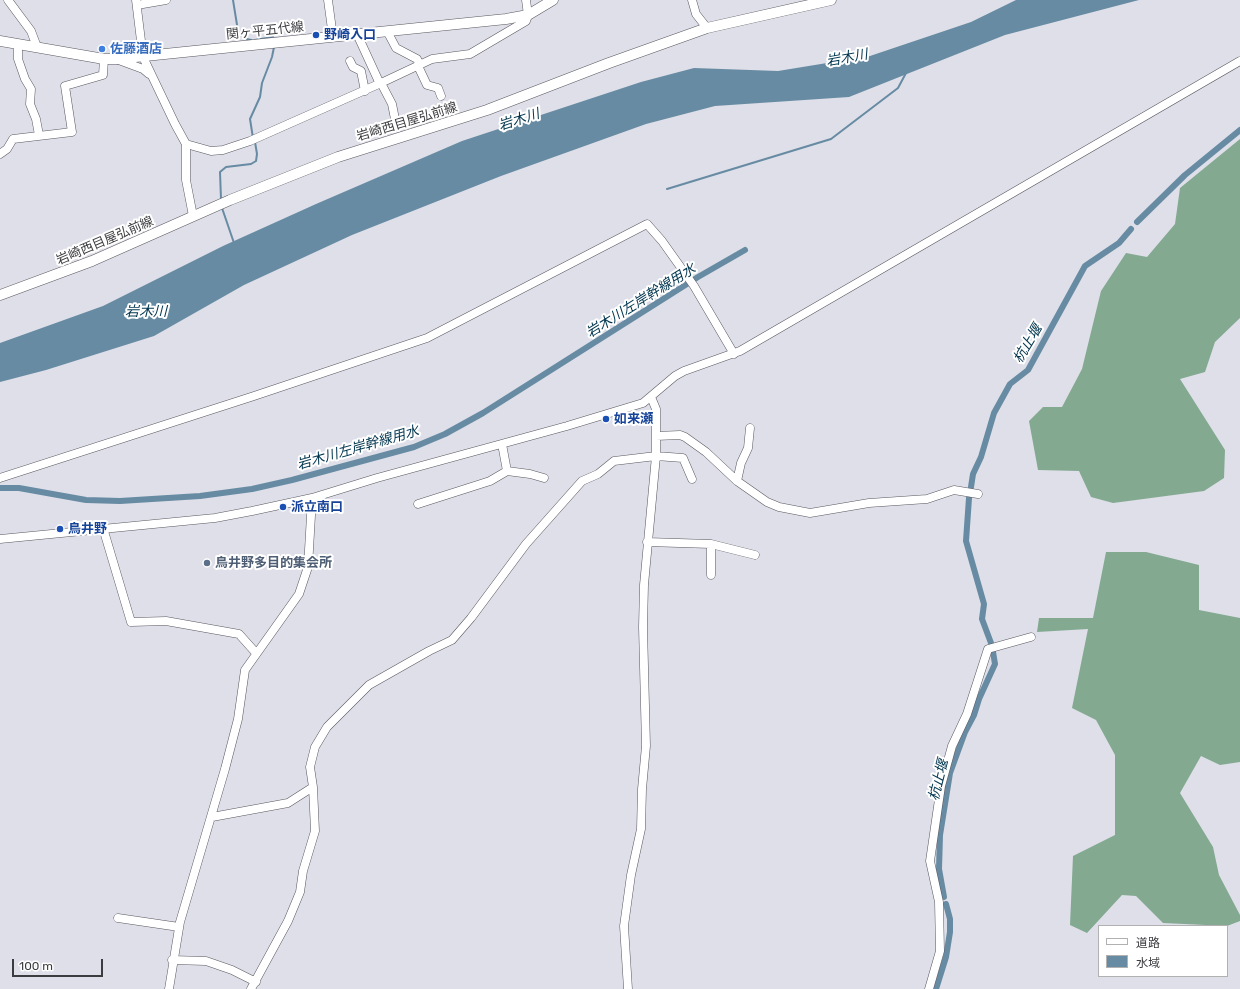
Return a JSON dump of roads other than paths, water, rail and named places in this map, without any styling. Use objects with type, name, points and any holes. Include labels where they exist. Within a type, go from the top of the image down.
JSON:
[{"type":"main road","name":"関ヶ平五代線","points":[[0,41],[104,59],[116,59],[528,15],[554,0]]},
{"type":"main road","name":"岩崎西目屋弘前線","points":[[0,295],[92,261],[230,200],[338,156],[488,110],[609,63],[707,28],[831,0]]},
{"type":"street","points":[[8,0],[31,31],[37,47]]},
{"type":"street","points":[[173,0],[136,2],[143,57],[150,74],[186,144],[186,180],[193,216]]},
{"type":"street","points":[[328,0],[333,37]]},
{"type":"street","points":[[186,144],[211,151],[223,150],[258,138],[381,84],[432,59],[470,54],[526,21],[528,15],[526,0]]},
{"type":"street","points":[[692,0],[696,14],[707,28]]},
{"type":"street","points":[[387,31],[396,48],[417,60],[426,85],[438,88],[442,96]]},
{"type":"street","points":[[358,34],[392,104],[395,119]]},
{"type":"street","points":[[18,44],[18,59],[25,79],[31,89],[30,104],[36,119],[39,135]]},
{"type":"street","points":[[0,154],[7,149],[13,139],[72,132],[65,86],[103,75],[104,59]]},
{"type":"street","points":[[116,59],[143,69],[150,74]]},
{"type":"street","points":[[350,61],[353,67],[361,71],[365,91]]},
{"type":"street","points":[[0,539],[215,518],[312,498],[377,478],[643,403],[675,376],[684,371],[734,354],[1240,61]]},
{"type":"street","points":[[0,478],[254,396],[426,338],[648,224],[694,286],[734,354]]},
{"type":"street","points":[[628,989],[624,926],[631,875],[641,829],[642,789],[646,746],[643,627],[647,542],[656,456],[656,409],[651,397]]},
{"type":"street","points":[[737,481],[741,463],[748,448],[750,428]]},
{"type":"street","points":[[656,436],[680,435],[685,437],[706,452],[737,481],[767,502],[779,507],[810,513],[869,503],[927,499],[954,490],[978,494]]},
{"type":"street","points":[[502,444],[507,471]]},
{"type":"street","points":[[251,989],[288,921],[300,892],[303,871],[315,831],[313,786],[310,767],[315,747],[320,737],[369,685],[429,651],[452,640],[472,618],[526,544],[582,481],[598,474],[614,461],[656,456],[684,458],[692,479]]},
{"type":"street","points":[[418,504],[490,481],[507,471],[530,474],[544,478]]},
{"type":"street","points":[[169,989],[172,960],[179,927],[212,817],[238,719],[245,670],[299,594],[308,567],[312,498]]},
{"type":"street","points":[[103,528],[131,622],[166,621],[239,634],[256,653]]},
{"type":"street","points":[[647,542],[711,544],[755,555]]},
{"type":"street","points":[[711,544],[711,575]]},
{"type":"street","points":[[928,989],[940,951],[938,902],[930,861],[941,786],[952,746],[967,714],[988,649],[1031,637]]},
{"type":"street","points":[[212,817],[288,803],[313,786]]},
{"type":"street","points":[[118,918],[179,927]]},
{"type":"street","points":[[172,960],[206,961],[232,970],[256,982]]},
{"type":"water","name":"岩木川","points":[[1016,0],[1139,0],[1005,35],[849,97],[715,106],[646,124],[501,176],[352,235],[244,285],[154,336],[46,370],[0,382],[0,343],[103,306],[223,246],[462,141],[641,82],[694,68],[778,71],[870,56],[971,22]]},
{"type":"waterway","points":[[233,0],[238,31],[243,38],[251,40]]},
{"type":"waterway","points":[[255,40],[273,37],[274,41]]},
{"type":"waterway","points":[[253,138],[250,119],[260,97],[262,83],[272,57],[274,47]]},
{"type":"waterway","points":[[667,189],[831,139],[898,88],[906,73]]},
{"type":"waterway","name":"杭止堰","points":[[1137,222],[1185,175],[1240,130]]},
{"type":"waterway","points":[[221,199],[220,172],[226,167],[251,164],[256,161],[257,154],[255,142]]},
{"type":"waterway","points":[[222,208],[234,243]]},
{"type":"waterway","name":"杭止堰","points":[[971,487],[973,474],[981,457],[994,413],[1010,384],[1028,370],[1085,266],[1119,243],[1131,229]]},
{"type":"waterway","name":"岩木川左岸幹線用水","points":[[0,488],[19,488],[86,500],[120,501],[200,496],[252,489],[292,480],[414,447],[445,434],[483,413],[698,277],[745,250]]},
{"type":"waterway","name":"杭止堰","points":[[969,498],[966,541],[984,604],[982,619],[991,643]]},
{"type":"waterway","name":"杭止堰","points":[[944,897],[939,869],[940,835],[950,773],[965,732],[974,715],[979,699],[995,664],[993,652]]},
{"type":"waterway","name":"杭止堰","points":[[936,989],[946,957],[950,932],[950,919],[946,904]]},
{"type":"place","name":"野崎入口","points":[[316,35]]},
{"type":"place","name":"佐藤酒店","points":[[102,49]]},
{"type":"place","name":"如来瀬","points":[[606,419]]},
{"type":"place","name":"派立南口","points":[[283,507]]},
{"type":"place","name":"鳥井野","points":[[60,529]]},
{"type":"place","name":"鳥井野多目的集会所","points":[[207,563]]}]
